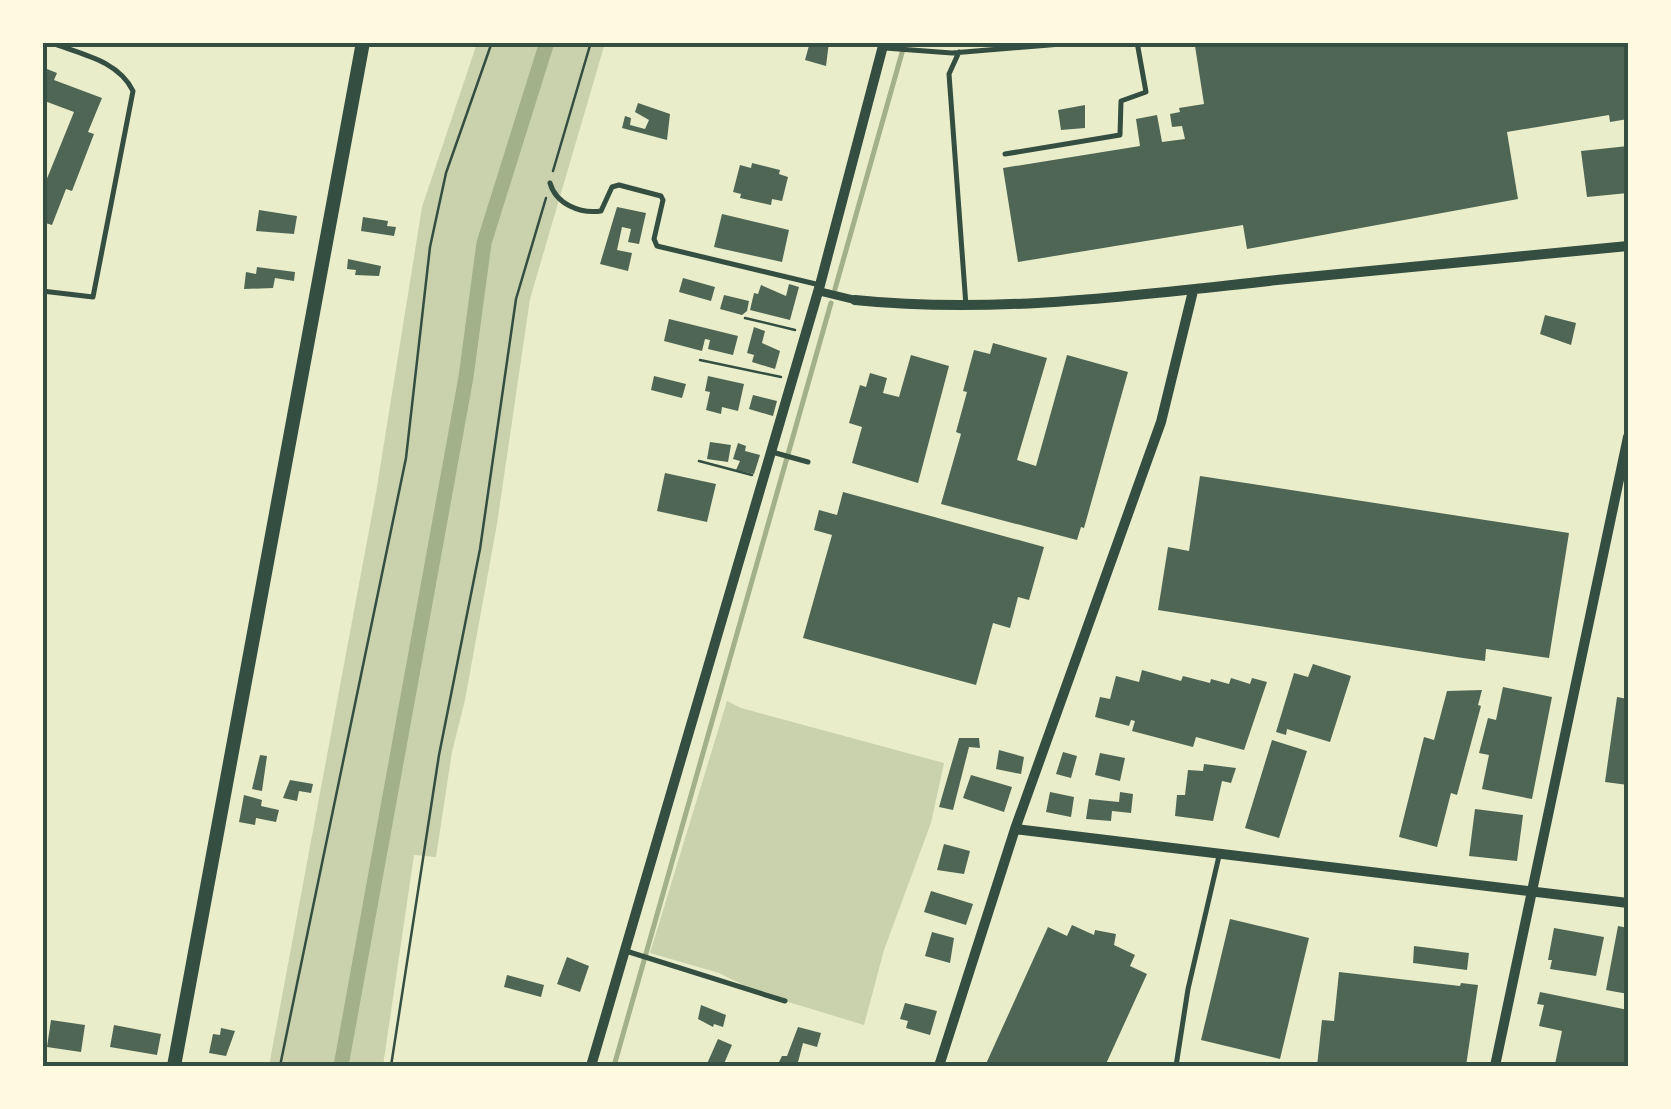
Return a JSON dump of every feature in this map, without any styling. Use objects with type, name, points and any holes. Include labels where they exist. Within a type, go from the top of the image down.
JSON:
[{"type":"main road","points":[[174,1066],[363,42]]},
{"type":"street","points":[[591,1066],[772,452],[886,46]]},
{"type":"street","points":[[819,288],[855,300],[966,307],[1194,291],[1628,246]]},
{"type":"street","points":[[940,1066],[1015,829],[1161,422],[1194,291]]},
{"type":"street","points":[[1495,1066],[1628,436]]},
{"type":"street","points":[[1015,829],[1628,903]]},
{"type":"lane","points":[[42,291],[93,297],[134,90],[127,77],[114,67],[49,42]]},
{"type":"lane","points":[[886,46],[920,52],[959,52],[1086,42]]},
{"type":"lane","points":[[1005,154],[1120,135],[1121,101],[1146,92],[1137,42]]},
{"type":"lane","points":[[959,52],[949,74],[966,307]]},
{"type":"lane","points":[[550,183],[563,203],[592,212],[601,211],[612,186],[661,196],[654,239],[658,246],[819,288]]},
{"type":"lane","points":[[772,452],[808,462]]},
{"type":"lane","points":[[1176,1066],[1188,989],[1219,853]]},
{"type":"lane","points":[[623,950],[785,1002]]},
{"type":"path","points":[[280,1066],[406,458],[430,247],[446,173],[492,42]]},
{"type":"path","points":[[391,1066],[442,739],[480,549],[516,298],[592,42]]},
{"type":"path","points":[[746,318],[806,333]]},
{"type":"path","points":[[700,360],[792,380]]},
{"type":"path","points":[[699,461],[763,478]]},
{"type":"green space","points":[[477,43],[605,43],[530,299],[497,524],[452,752],[436,857],[414,855],[383,1066],[269,1066],[376,493],[422,207]]},
{"type":"green space","points":[[727,701],[944,763],[931,823],[884,950],[864,1025],[759,993],[719,973],[650,953]]},
{"type":"building","points":[[810,42],[829,42],[826,66],[805,60]]},
{"type":"building","points":[[1218,42],[1628,42],[1628,119],[1610,122],[1609,115],[1507,132],[1518,199],[1247,249],[1243,225],[1018,262],[1003,168],[1140,146],[1136,119],[1157,115],[1162,142],[1185,139],[1182,126],[1172,127],[1170,114],[1180,112],[1179,108],[1204,104],[1195,46]]},
{"type":"building","points":[[42,67],[57,73],[54,80],[102,98],[88,132],[94,134],[72,191],[66,189],[52,225],[42,222],[42,180],[46,181],[74,112],[42,100]]},
{"type":"building","points":[[638,103],[670,114],[667,140],[622,128],[625,116],[631,118],[630,125],[645,129],[649,120],[635,112]]},
{"type":"building","points":[[1085,105],[1085,128],[1061,130],[1058,110]]},
{"type":"building","points":[[1628,146],[1628,193],[1587,197],[1581,151]]},
{"type":"building","points":[[752,163],[780,170],[779,174],[788,177],[782,201],[772,199],[771,205],[740,198],[741,194],[733,192],[740,165],[751,168]]},
{"type":"building","points":[[617,207],[646,213],[639,244],[628,242],[631,229],[622,227],[617,250],[632,253],[628,271],[600,264]]},
{"type":"building","points":[[259,210],[297,216],[294,234],[256,231]]},
{"type":"building","points":[[722,214],[789,230],[782,262],[714,247]]},
{"type":"building","points":[[363,217],[388,221],[387,226],[396,227],[394,236],[361,231]]},
{"type":"building","points":[[348,259],[381,266],[379,276],[355,275],[356,270],[347,269]]},
{"type":"building","points":[[257,267],[295,272],[294,281],[275,278],[273,288],[244,289],[246,272],[256,274]]},
{"type":"building","points":[[683,278],[715,287],[711,301],[679,292]]},
{"type":"building","points":[[789,284],[799,287],[790,320],[750,310],[754,293],[758,294],[761,285],[786,296]]},
{"type":"building","points":[[724,295],[749,301],[747,311],[742,315],[720,309]]},
{"type":"building","points":[[1545,315],[1576,323],[1571,345],[1540,334]]},
{"type":"building","points":[[669,319],[738,336],[733,355],[708,349],[710,340],[705,339],[702,351],[664,341]]},
{"type":"building","points":[[754,327],[765,331],[762,343],[780,351],[775,369],[752,362],[754,355],[758,356],[747,353]]},
{"type":"building","points":[[993,343],[1047,358],[1017,460],[1036,466],[1067,355],[1128,372],[1084,528],[1081,527],[1077,540],[941,504],[961,434],[956,432],[974,350],[990,354]]},
{"type":"building","points":[[911,355],[949,366],[918,483],[852,463],[862,427],[849,423],[860,385],[866,387],[870,373],[887,378],[883,393],[899,397]]},
{"type":"building","points":[[654,376],[686,384],[682,398],[651,390]]},
{"type":"building","points":[[708,376],[744,384],[738,411],[722,407],[721,414],[706,410]]},
{"type":"building","points":[[753,395],[777,401],[773,416],[749,409]]},
{"type":"building","points":[[710,442],[731,445],[728,462],[707,459]]},
{"type":"building","points":[[738,443],[746,446],[745,451],[760,455],[754,474],[736,470],[740,461],[733,459]]},
{"type":"building","points":[[665,473],[716,484],[707,522],[657,511]]},
{"type":"building","points":[[1200,476],[1569,533],[1549,658],[1486,649],[1485,661],[1158,610],[1168,547],[1189,551]]},
{"type":"building","points":[[843,492],[1044,547],[1029,600],[1018,597],[1010,628],[993,623],[976,685],[803,638],[832,535],[814,530],[819,510],[837,515]]},
{"type":"building","points":[[1313,664],[1351,676],[1330,742],[1287,729],[1286,735],[1276,732],[1294,673],[1308,677]]},
{"type":"building","points":[[1142,670],[1181,681],[1183,676],[1210,683],[1211,679],[1229,684],[1231,678],[1250,684],[1252,678],[1267,682],[1244,750],[1196,737],[1193,747],[1132,731],[1135,721],[1131,720],[1129,726],[1095,717],[1100,697],[1110,699],[1116,676],[1139,682]]},
{"type":"building","points":[[1503,687],[1552,697],[1532,799],[1482,789],[1489,755],[1479,753],[1488,718],[1496,720]]},
{"type":"building","points":[[1482,690],[1457,795],[1451,793],[1437,847],[1399,837],[1424,737],[1434,740],[1447,691]]},
{"type":"building","points":[[1617,697],[1628,699],[1628,785],[1605,782]]},
{"type":"building","points":[[959,738],[979,738],[980,748],[969,747],[953,810],[939,807]]},
{"type":"building","points":[[1272,740],[1307,751],[1279,838],[1245,828]]},
{"type":"building","points":[[999,750],[1024,757],[1021,774],[996,769]]},
{"type":"building","points":[[1063,752],[1077,756],[1071,778],[1056,774]]},
{"type":"building","points":[[1100,753],[1125,758],[1120,781],[1095,775]]},
{"type":"building","points":[[260,755],[267,756],[262,791],[252,789]]},
{"type":"building","points":[[1204,764],[1236,768],[1231,783],[1222,781],[1213,821],[1175,816],[1177,795],[1185,795],[1188,770],[1203,771]]},
{"type":"building","points":[[971,775],[1012,787],[1004,812],[963,798]]},
{"type":"building","points":[[290,780],[313,784],[311,793],[299,791],[297,801],[283,798]]},
{"type":"building","points":[[1050,792],[1074,797],[1071,817],[1046,812]]},
{"type":"building","points":[[1120,792],[1133,794],[1131,813],[1112,811],[1111,821],[1086,819],[1089,799],[1119,802]]},
{"type":"building","points":[[244,795],[262,800],[261,806],[279,810],[276,822],[256,818],[255,825],[239,822]]},
{"type":"building","points":[[1475,809],[1523,815],[1517,861],[1469,856]]},
{"type":"building","points":[[944,844],[970,851],[964,874],[937,870]]},
{"type":"building","points":[[931,891],[973,904],[966,925],[924,912]]},
{"type":"building","points":[[1230,919],[1309,938],[1280,1059],[1201,1040]]},
{"type":"building","points":[[1072,925],[1094,935],[1095,930],[1116,934],[1114,945],[1135,955],[1130,966],[1147,974],[1105,1066],[985,1066],[1048,927],[1067,936]]},
{"type":"building","points":[[1618,926],[1628,928],[1628,994],[1606,990]]},
{"type":"building","points":[[1554,928],[1604,937],[1596,976],[1550,969]]},
{"type":"building","points":[[932,932],[954,938],[950,963],[925,956]]},
{"type":"building","points":[[1414,946],[1469,953],[1467,970],[1413,963]]},
{"type":"building","points":[[567,957],[589,966],[580,992],[557,984]]},
{"type":"building","points":[[1339,972],[1478,985],[1466,1066],[1317,1066],[1322,1020],[1334,1021]]},
{"type":"building","points":[[507,975],[544,985],[541,997],[504,987]]},
{"type":"building","points":[[1540,992],[1628,1010],[1628,1066],[1555,1064],[1562,1031],[1539,1026],[1544,1005],[1537,1004]]},
{"type":"building","points":[[905,1003],[937,1011],[930,1035],[906,1028],[908,1021],[900,1019]]},
{"type":"building","points":[[701,1005],[726,1015],[723,1027],[713,1027],[698,1019]]},
{"type":"building","points":[[51,1020],[85,1025],[81,1052],[47,1047]]},
{"type":"building","points":[[114,1025],[161,1034],[157,1055],[110,1047]]},
{"type":"building","points":[[798,1027],[821,1033],[817,1047],[803,1043],[797,1066],[777,1066],[782,1056],[787,1056]]},
{"type":"building","points":[[221,1028],[235,1031],[226,1056],[209,1053],[213,1034],[220,1035]]},
{"type":"building","points":[[718,1039],[732,1045],[723,1066],[706,1066]]},
{"type":"waterway","points":[[341,1066],[466,377],[484,243],[547,42]]},
{"type":"waterway","points":[[835,289],[905,42]]},
{"type":"waterway","points":[[614,1066],[831,303]]}]
